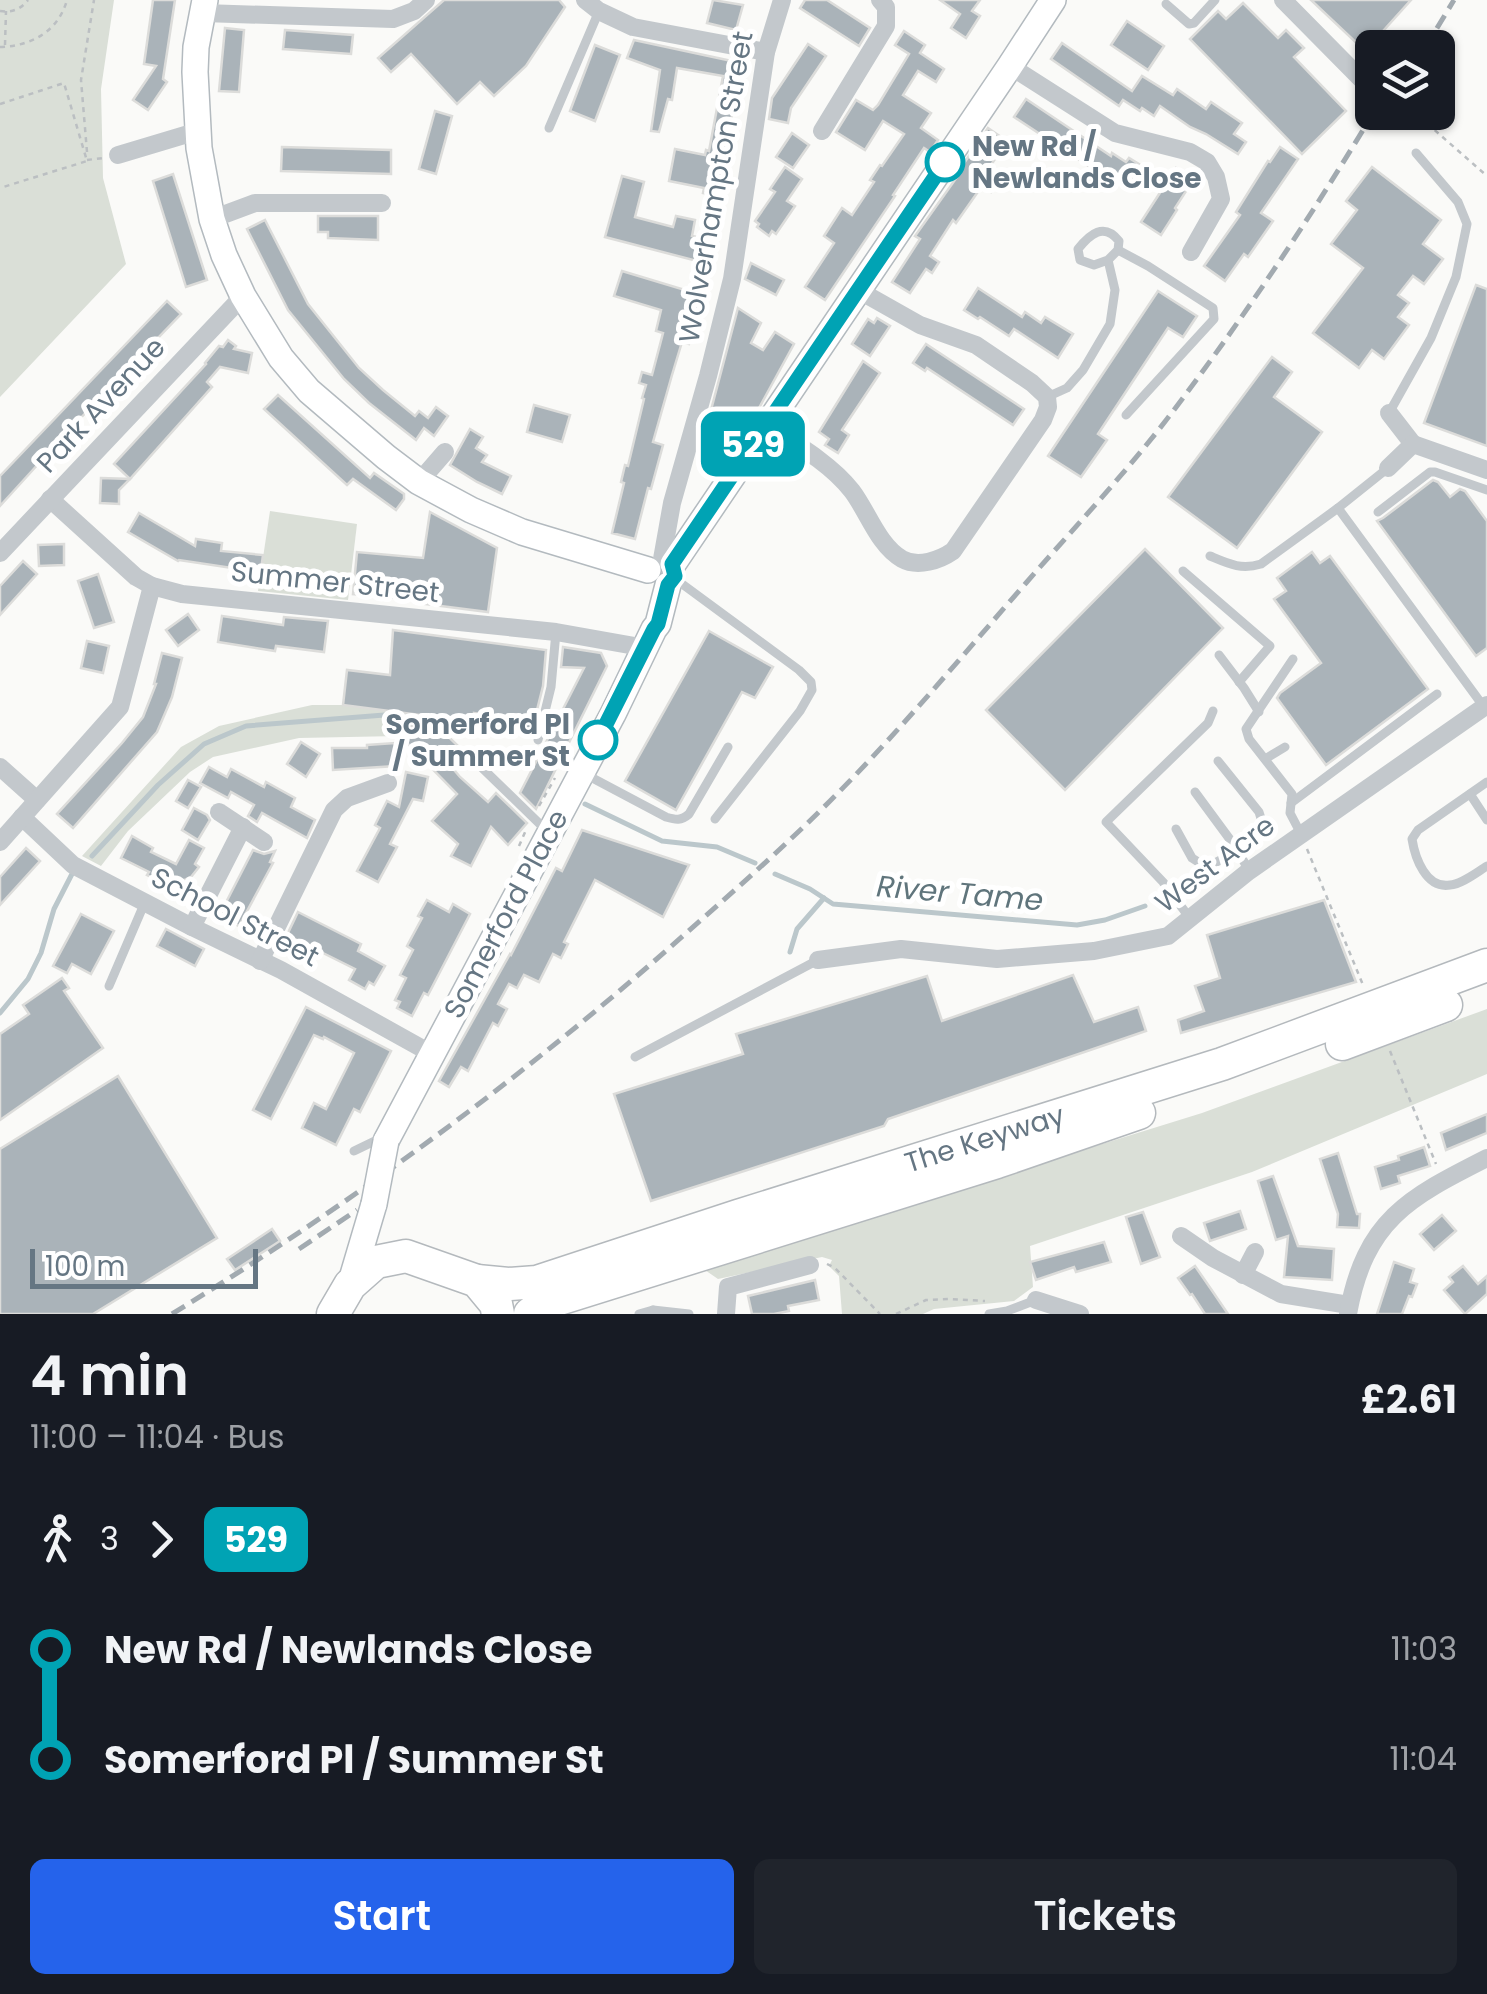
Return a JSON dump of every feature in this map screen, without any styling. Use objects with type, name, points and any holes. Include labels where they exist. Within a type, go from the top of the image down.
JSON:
[{"type":"highway","name":"The Keyway","points":[[530,1314],[544,1304],[664,1253],[1222,1064],[1487,965]]},
{"type":"highway","name":"The Keyway","points":[[406,1256],[477,1281],[510,1284],[536,1282],[664,1253],[996,1162],[1386,1028],[1487,989]]},
{"type":"highway","points":[[333,1314],[350,1285],[376,1262],[406,1256]]},
{"type":"highway","points":[[477,1281],[496,1304],[498,1314]]},
{"type":"main road","points":[[204,6],[194,72],[198,131],[212,219],[243,296],[282,358],[309,391],[419,482],[522,532],[663,573],[1052,0]]},
{"type":"main road","name":"Somerford Place","points":[[350,1285],[374,1204],[387,1138],[650,639],[663,573]]},
{"type":"main road","points":[[374,1204],[385,1235],[406,1256]]},
{"type":"street","points":[[204,6],[392,19],[414,11],[426,0]]},
{"type":"street","name":"Wolverhampton Street","points":[[663,573],[672,503],[732,278],[766,52],[782,0]]},
{"type":"street","points":[[822,131],[886,26],[886,7],[880,0]]},
{"type":"street","points":[[1284,0],[1355,73]]},
{"type":"street","points":[[596,4],[633,27],[766,52]]},
{"type":"street","points":[[1010,66],[1115,134],[1190,152],[1207,162],[1216,177],[1221,199],[1191,252]]},
{"type":"street","points":[[118,155],[198,131]]},
{"type":"street","points":[[212,219],[255,203],[382,203]]},
{"type":"street","points":[[766,426],[816,457],[850,489],[887,545],[902,559],[930,562],[953,551],[1043,420],[1047,397],[1032,382],[976,346],[920,325],[858,290]]},
{"type":"street","name":"Park Avenue","points":[[0,553],[243,296]]},
{"type":"street","points":[[1389,413],[1414,444],[1487,470]]},
{"type":"street","points":[[1388,468],[1414,444]]},
{"type":"street","points":[[419,482],[445,452]]},
{"type":"street","name":"Summer Street","points":[[50,499],[136,576],[152,586],[182,594],[650,639]]},
{"type":"street","points":[[0,842],[120,707],[152,586]]},
{"type":"street","name":"West Acre","points":[[818,960],[901,949],[997,959],[1094,952],[1168,936],[1249,871],[1485,706]]},
{"type":"street","points":[[0,767],[37,800]]},
{"type":"street","points":[[260,960],[334,810],[347,798],[388,783]]},
{"type":"street","points":[[219,812],[264,842]]},
{"type":"street","name":"School Street","points":[[22,818],[73,865],[260,960],[432,1054]]},
{"type":"street","points":[[192,928],[243,827]]},
{"type":"street","points":[[1181,1236],[1281,1294],[1349,1310],[1361,1264],[1383,1227],[1408,1201],[1487,1158]]},
{"type":"street","points":[[1243,1275],[1255,1252]]},
{"type":"street","points":[[726,1314],[728,1288],[810,1266]]},
{"type":"street","points":[[1036,1300],[1080,1314]]},
{"type":"lane","points":[[1165,1],[1189,24],[1215,0]]},
{"type":"lane","points":[[549,128],[596,4]]},
{"type":"lane","points":[[1389,413],[1431,338],[1456,277],[1468,224],[1458,202],[1416,153]]},
{"type":"lane","points":[[1112,232],[1119,241],[1118,250],[1108,260],[1094,265],[1080,260],[1078,249],[1090,234],[1112,232]]},
{"type":"lane","points":[[1118,250],[1212,308],[1214,319],[1126,415]]},
{"type":"lane","points":[[1047,397],[1067,388],[1083,370],[1110,324],[1115,290],[1108,260]]},
{"type":"lane","points":[[1210,556],[1232,566],[1248,568],[1261,564],[1388,468]]},
{"type":"lane","points":[[1378,512],[1430,472],[1487,490]]},
{"type":"lane","points":[[1338,508],[1485,706]]},
{"type":"lane","points":[[1183,572],[1270,646],[1239,682]]},
{"type":"lane","points":[[663,573],[811,682],[812,690],[800,711],[715,819]]},
{"type":"lane","points":[[538,740],[551,687],[556,632]]},
{"type":"lane","points":[[1218,656],[1258,712]]},
{"type":"lane","points":[[1293,659],[1246,729],[1249,739],[1292,794],[1290,812],[1301,834]]},
{"type":"lane","points":[[1291,803],[1437,694]]},
{"type":"lane","points":[[1191,920],[1163,882],[1106,822],[1208,723],[1213,711]]},
{"type":"lane","points":[[580,772],[676,820],[689,814],[728,746]]},
{"type":"lane","points":[[1265,759],[1285,747]]},
{"type":"lane","points":[[476,762],[549,833]]},
{"type":"lane","points":[[1176,828],[1192,858],[1206,867],[1236,849],[1264,824],[1218,762]]},
{"type":"lane","points":[[1487,782],[1418,830],[1412,839],[1426,876],[1436,883],[1450,885],[1487,866]]},
{"type":"lane","points":[[1195,792],[1249,871]]},
{"type":"lane","points":[[1470,794],[1487,820]]},
{"type":"lane","points":[[108,986],[145,902]]},
{"type":"lane","points":[[635,1057],[818,960]]},
{"type":"lane","points":[[354,1151],[387,1138]]},
{"type":"lane","points":[[988,1314],[1007,1312],[1036,1300]]},
{"type":"lane","points":[[639,1314],[688,1314]]},
{"type":"path","points":[[0,10],[20,8],[28,0]]},
{"type":"path","points":[[6,11],[2,47],[18,46],[36,40],[53,26],[66,0]]},
{"type":"path","points":[[87,161],[81,80],[94,0]]},
{"type":"path","points":[[0,104],[64,83],[87,161]]},
{"type":"path","points":[[1435,130],[1487,176]]},
{"type":"path","points":[[0,188],[87,161]]},
{"type":"path","points":[[1301,834],[1367,995]]},
{"type":"path","points":[[1388,1045],[1439,1170]]},
{"type":"path","points":[[810,1266],[826,1264],[835,1268],[880,1314]]},
{"type":"path","points":[[896,1314],[926,1300],[994,1300]]},
{"type":"shaded area","points":[[0,0],[114,0],[101,89],[103,178],[126,264],[0,397]]},
{"type":"shaded area","points":[[270,511],[357,524],[348,600],[258,591]]},
{"type":"shaded area","points":[[312,705],[447,718],[444,729],[397,724],[398,736],[299,738],[213,757],[190,772],[128,831],[101,866],[82,856],[181,747],[219,726]]},
{"type":"shaded area","points":[[1487,1009],[1487,1074],[1252,1172],[1030,1246],[1033,1287],[1014,1301],[934,1309],[923,1314],[842,1314],[839,1276],[829,1266],[832,1260],[822,1257],[718,1279],[702,1268],[1202,1113]]},
{"type":"building","points":[[153,0],[175,0],[163,79],[167,82],[148,110],[133,100],[156,66],[144,64]]},
{"type":"building","points":[[444,0],[559,0],[565,7],[526,66],[494,96],[480,82],[457,104],[411,54],[391,72],[378,58]]},
{"type":"building","points":[[713,0],[743,5],[736,30],[707,23]]},
{"type":"building","points":[[805,0],[827,0],[870,28],[859,46],[800,8]]},
{"type":"building","points":[[940,0],[980,0],[972,11],[980,16],[966,38],[951,28],[960,14]]},
{"type":"building","points":[[1311,0],[1411,0],[1384,30],[1355,30],[1355,42]]},
{"type":"building","points":[[1243,3],[1278,38],[1286,30],[1304,48],[1294,57],[1346,111],[1302,154],[1190,39],[1218,11],[1226,19]]},
{"type":"building","points":[[1127,21],[1164,46],[1148,70],[1111,45]]},
{"type":"building","points":[[225,28],[244,30],[239,92],[219,91]]},
{"type":"building","points":[[285,30],[353,35],[351,54],[283,49]]},
{"type":"building","points":[[904,31],[925,45],[920,53],[944,69],[936,82],[918,71],[903,95],[931,113],[921,128],[938,140],[930,152],[924,148],[825,300],[805,287],[834,243],[824,236],[842,208],[852,215],[874,182],[870,180],[904,134],[883,121],[865,150],[836,132],[856,100],[873,110],[878,105],[909,54],[895,45]]},
{"type":"building","points":[[634,40],[741,63],[718,196],[703,193],[704,188],[669,181],[675,149],[705,155],[709,151],[723,76],[677,68],[672,100],[668,99],[659,132],[651,131],[660,70],[627,58]]},
{"type":"building","points":[[1062,43],[1132,91],[1142,76],[1173,95],[1177,89],[1206,109],[1211,102],[1242,123],[1234,134],[1246,142],[1238,154],[1160,106],[1154,116],[1123,100],[1119,106],[1051,59]]},
{"type":"building","points":[[808,44],[826,56],[791,108],[788,123],[769,119],[772,98]]},
{"type":"building","points":[[595,45],[620,55],[595,121],[570,111]]},
{"type":"building","points":[[1026,99],[1111,156],[1112,153],[1126,162],[1129,158],[1142,166],[1129,186],[1099,173],[1014,117]]},
{"type":"building","points":[[435,111],[452,116],[436,174],[419,169]]},
{"type":"building","points":[[988,128],[1007,141],[987,171],[999,179],[991,192],[982,186],[956,223],[953,220],[930,256],[939,262],[932,273],[926,269],[910,293],[892,282],[920,239],[915,236]]},
{"type":"building","points":[[792,133],[809,145],[793,168],[776,157]]},
{"type":"building","points":[[282,147],[391,150],[391,174],[281,171]]},
{"type":"building","points":[[1280,147],[1298,159],[1261,213],[1273,221],[1225,281],[1204,266]]},
{"type":"building","points":[[785,167],[802,179],[787,201],[795,206],[776,234],[772,231],[769,236],[755,221],[775,192],[770,189]]},
{"type":"building","points":[[1372,167],[1441,220],[1423,244],[1443,259],[1424,284],[1413,276],[1398,295],[1409,303],[1398,317],[1409,325],[1384,359],[1372,350],[1359,368],[1313,333],[1363,268],[1331,244],[1357,210],[1346,201]]},
{"type":"building","points":[[1176,168],[1194,179],[1161,235],[1141,222]]},
{"type":"building","points":[[173,174],[207,280],[186,287],[153,181]]},
{"type":"building","points":[[622,176],[644,182],[635,217],[673,227],[676,216],[695,220],[692,236],[702,238],[697,261],[605,237]]},
{"type":"building","points":[[318,216],[378,216],[378,240],[328,238],[328,232],[318,232]]},
{"type":"building","points":[[265,220],[308,304],[359,368],[415,416],[419,411],[428,418],[436,407],[448,416],[434,436],[424,428],[416,440],[369,403],[344,379],[288,310],[247,229]]},
{"type":"building","points":[[751,263],[784,280],[776,295],[745,279]]},
{"type":"building","points":[[622,271],[705,296],[689,344],[682,342],[672,375],[653,442],[663,445],[635,539],[612,533],[625,465],[628,466],[644,399],[646,385],[639,383],[642,372],[652,375],[663,333],[656,331],[661,310],[614,296]]},
{"type":"building","points":[[1476,285],[1487,289],[1487,446],[1424,423]]},
{"type":"building","points":[[978,288],[1022,317],[1025,312],[1041,323],[1045,317],[1073,334],[1058,358],[1014,329],[1009,336],[964,310]]},
{"type":"building","points":[[1158,291],[1197,316],[1183,337],[1168,328],[1098,434],[1107,440],[1081,477],[1048,456]]},
{"type":"building","points":[[167,301],[181,314],[0,506],[0,476]]},
{"type":"building","points":[[738,308],[761,323],[751,343],[763,350],[775,332],[794,344],[733,447],[722,444],[718,458],[700,455],[716,411],[711,410]]},
{"type":"building","points":[[877,318],[890,326],[870,356],[852,344],[868,319],[874,323]]},
{"type":"building","points":[[228,340],[236,346],[234,349],[252,353],[248,373],[220,367],[207,382],[212,387],[130,479],[114,464]]},
{"type":"building","points":[[926,344],[1024,409],[1013,425],[927,368],[925,371],[913,363]]},
{"type":"building","points":[[1272,357],[1292,372],[1274,397],[1322,432],[1237,548],[1168,497]]},
{"type":"building","points":[[863,361],[880,373],[842,430],[849,435],[838,453],[825,445],[829,439],[819,432]]},
{"type":"building","points":[[278,395],[370,478],[374,473],[404,494],[396,510],[353,479],[347,485],[264,409]]},
{"type":"building","points":[[534,405],[570,415],[562,442],[527,432]]},
{"type":"building","points":[[470,429],[483,437],[476,448],[487,455],[482,462],[511,476],[502,494],[450,465]]},
{"type":"building","points":[[101,478],[130,479],[119,490],[119,504],[100,503]]},
{"type":"building","points":[[1433,480],[1450,497],[1460,489],[1465,491],[1487,521],[1487,648],[1476,656],[1377,521]]},
{"type":"building","points":[[430,512],[497,548],[488,612],[353,594],[357,552],[423,558]]},
{"type":"building","points":[[139,513],[195,546],[196,539],[222,543],[221,551],[263,555],[260,578],[238,575],[239,569],[178,561],[128,532]]},
{"type":"building","points":[[64,544],[64,565],[39,566],[38,545]]},
{"type":"building","points":[[1145,549],[1223,628],[1065,790],[986,710]]},
{"type":"building","points":[[1312,552],[1320,563],[1330,556],[1428,689],[1326,765],[1277,698],[1321,663],[1274,599],[1286,591],[1277,578]]},
{"type":"building","points":[[23,561],[37,574],[0,615],[0,586]]},
{"type":"building","points":[[98,574],[114,622],[94,628],[78,581]]},
{"type":"building","points":[[188,614],[199,630],[178,646],[166,630]]},
{"type":"building","points":[[222,616],[283,625],[284,617],[328,621],[324,652],[276,646],[275,651],[218,642]]},
{"type":"building","points":[[393,630],[546,650],[543,686],[532,730],[509,729],[512,719],[474,713],[474,722],[427,716],[458,746],[444,758],[460,777],[488,802],[496,793],[527,823],[508,845],[491,827],[471,866],[451,856],[458,844],[432,821],[457,794],[403,739],[420,715],[343,705],[347,670],[390,675]]},
{"type":"building","points":[[709,631],[773,667],[755,698],[742,692],[676,810],[625,781]]},
{"type":"building","points":[[87,641],[109,646],[103,673],[81,668]]},
{"type":"building","points":[[563,647],[601,653],[607,666],[536,809],[520,793],[584,668],[561,667]]},
{"type":"building","points":[[162,653],[182,658],[172,697],[157,732],[73,828],[57,814],[143,717],[156,684]]},
{"type":"building","points":[[301,742],[320,754],[306,777],[287,764]]},
{"type":"building","points":[[395,743],[396,766],[333,770],[332,748]]},
{"type":"building","points":[[209,767],[227,777],[231,769],[295,798],[291,807],[315,820],[307,838],[262,813],[257,822],[248,816],[254,805],[231,792],[228,798],[200,783]]},
{"type":"building","points":[[406,772],[428,777],[423,801],[413,799],[390,844],[397,847],[378,882],[357,871],[380,828],[375,825],[387,801],[399,807]]},
{"type":"building","points":[[188,780],[201,787],[188,808],[176,801]]},
{"type":"building","points":[[194,808],[210,820],[198,840],[182,830]]},
{"type":"building","points":[[582,830],[689,865],[663,917],[595,880],[564,942],[568,944],[561,958],[553,954],[539,982],[524,975],[517,988],[509,984],[498,1004],[507,1009],[498,1026],[493,1023],[468,1071],[461,1067],[449,1087],[439,1081],[556,868],[562,871]]},
{"type":"building","points":[[132,836],[153,848],[151,852],[176,864],[189,840],[204,848],[195,864],[199,867],[191,877],[170,887],[121,858]]},
{"type":"building","points":[[26,848],[40,861],[0,905],[0,877]]},
{"type":"building","points":[[253,850],[264,854],[275,851],[270,862],[273,863],[239,926],[219,916]]},
{"type":"building","points":[[427,900],[449,912],[453,904],[470,914],[428,995],[424,993],[412,1016],[397,1008],[400,1002],[395,1000],[406,978],[400,975],[413,950],[407,946]]},
{"type":"building","points":[[1324,900],[1356,982],[1181,1033],[1178,1020],[1204,1011],[1195,986],[1220,978],[1207,935]]},
{"type":"building","points":[[298,912],[361,944],[358,951],[385,966],[374,985],[369,982],[365,989],[349,980],[355,969],[287,935]]},
{"type":"building","points":[[81,914],[114,931],[91,974],[72,964],[67,973],[53,966]]},
{"type":"building","points":[[166,929],[204,949],[195,966],[157,946]]},
{"type":"building","points":[[1073,975],[1094,1022],[1138,1007],[1146,1031],[888,1119],[884,1126],[651,1201],[614,1094],[743,1054],[736,1034],[927,976],[942,1021]]},
{"type":"building","points":[[62,978],[69,988],[64,991],[103,1048],[0,1120],[0,1034],[29,1014],[23,1005]]},
{"type":"building","points":[[306,1007],[391,1051],[360,1112],[354,1109],[336,1145],[302,1128],[314,1103],[326,1109],[354,1053],[324,1037],[314,1035],[271,1119],[253,1110]]},
{"type":"building","points":[[118,1076],[217,1238],[93,1314],[0,1314],[0,1149]]},
{"type":"building","points":[[1487,1114],[1487,1133],[1446,1150],[1441,1133]]},
{"type":"building","points":[[1424,1147],[1430,1166],[1398,1176],[1400,1183],[1381,1189],[1375,1167]]},
{"type":"building","points":[[1338,1153],[1360,1214],[1359,1228],[1337,1227],[1338,1214],[1320,1159]]},
{"type":"building","points":[[1273,1176],[1298,1246],[1334,1249],[1332,1280],[1284,1277],[1288,1236],[1276,1240],[1258,1181]]},
{"type":"building","points":[[1240,1211],[1246,1229],[1210,1241],[1204,1223]]},
{"type":"building","points":[[1143,1212],[1160,1257],[1141,1264],[1126,1217]]},
{"type":"building","points":[[1442,1215],[1456,1231],[1434,1250],[1420,1234]]},
{"type":"building","points":[[272,1229],[280,1241],[235,1270],[227,1259]]},
{"type":"building","points":[[1104,1242],[1111,1262],[1076,1272],[1074,1267],[1036,1280],[1030,1262]]},
{"type":"building","points":[[1394,1262],[1414,1269],[1410,1282],[1417,1284],[1402,1314],[1377,1314]]},
{"type":"building","points":[[1195,1266],[1228,1314],[1205,1314],[1178,1278]]},
{"type":"building","points":[[1463,1266],[1478,1284],[1487,1276],[1487,1294],[1465,1314],[1444,1290],[1453,1282],[1449,1277]]},
{"type":"building","points":[[815,1280],[819,1300],[788,1306],[789,1311],[752,1314],[748,1296]]},
{"type":"waterway","name":"River Tame","points":[[92,856],[158,785],[204,744],[246,726],[397,714]]},
{"type":"waterway","name":"River Tame","points":[[585,804],[662,841],[717,847],[755,863]]},
{"type":"waterway","name":"River Tame","points":[[0,1013],[28,979],[41,953],[54,909],[73,872]]},
{"type":"waterway","name":"River Tame","points":[[775,874],[833,904],[1077,925],[1145,906]]},
{"type":"waterway","points":[[790,952],[797,929],[824,898]]},
{"type":"railway","points":[[1436,30],[1454,0]]},
{"type":"railway","points":[[172,1314],[306,1228],[500,1088],[684,935],[830,801],[930,694],[1167,419],[1275,268],[1363,130]]},
{"type":"railway","points":[[299,1249],[357,1210]]},
{"type":"bus line","name":"529","points":[[598,740],[658,624],[668,585],[675,576],[672,564],[945,162]]},
{"type":"place","name":"New Rd / Newlands Close","points":[[945,162]]},
{"type":"place","name":"Somerford Pl / Summer St","points":[[598,740]]}]
